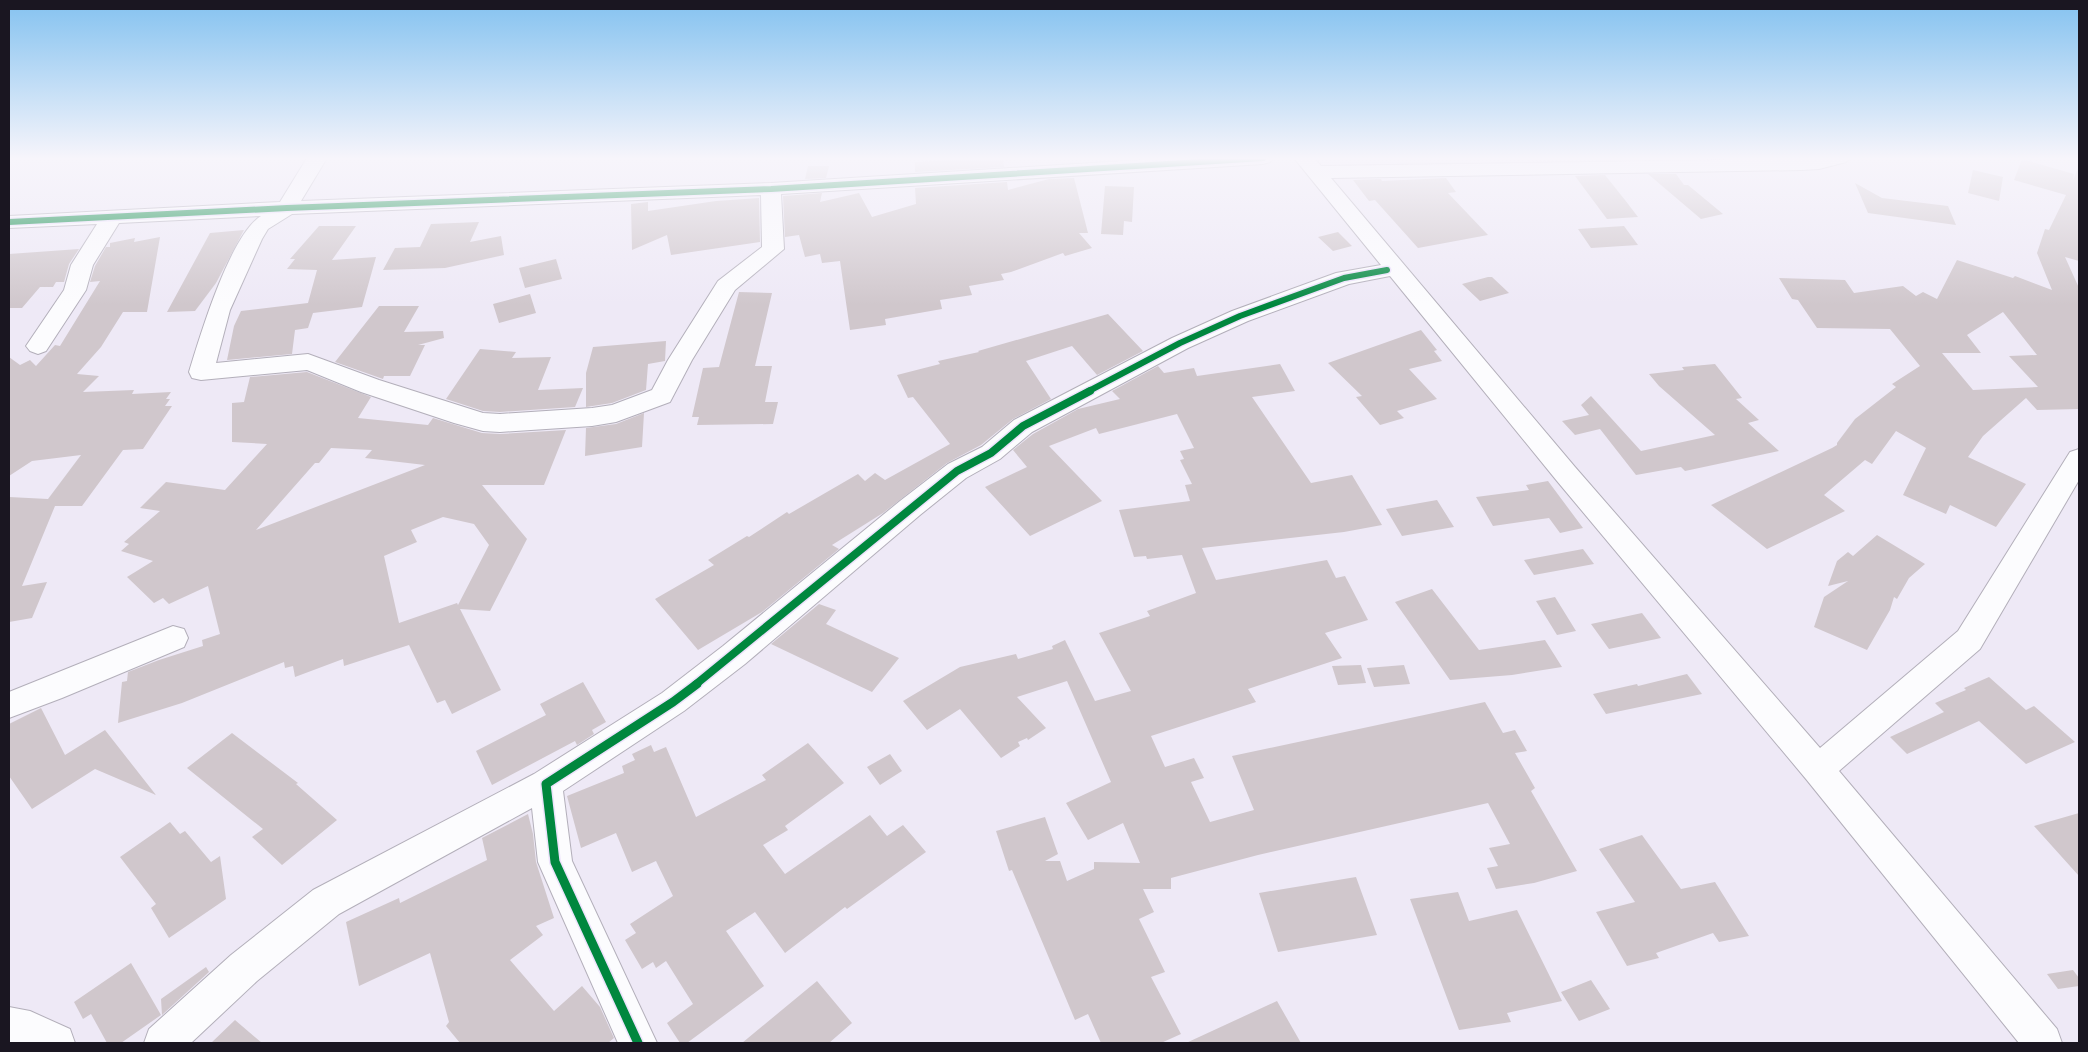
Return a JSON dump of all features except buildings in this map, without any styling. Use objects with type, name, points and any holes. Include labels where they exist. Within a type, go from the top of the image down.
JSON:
[{"type":"street","points":[[9,222],[310,207]]},
{"type":"street","points":[[287,208],[260,225],[250,239],[219,310],[201,372],[308,362],[370,386],[463,417],[500,423],[592,417],[616,413],[661,396],[680,360],[726,286],[773,249],[772,207]]},
{"type":"street","points":[[1329,207],[1387,270],[2022,1043]]},
{"type":"street","points":[[1345,207],[1572,481],[1818,769],[2043,1043]]},
{"type":"street","points":[[38,346],[75,290],[82,265],[112,217]]},
{"type":"street","points":[[164,1043],[244,968],[326,902],[546,784],[673,702],[734,655],[910,508],[957,471],[992,453],[1023,426],[1180,343],[1240,316],[1344,278],[1387,270]]},
{"type":"street","points":[[1818,769],[1969,640],[2079,458]]},
{"type":"street","points":[[9,705],[173,638]]},
{"type":"street","points":[[546,784],[555,862],[638,1043]]},
{"type":"street","points":[[9,1026],[30,1030],[56,1043]]},
{"type":"cycle path","points":[[9,222],[310,207]]},
{"type":"cycle path","points":[[638,1043],[555,862],[546,784],[673,702],[734,655],[910,508],[957,471],[991,453],[1023,426],[1180,343],[1240,316],[1344,278],[1387,270]]}]
